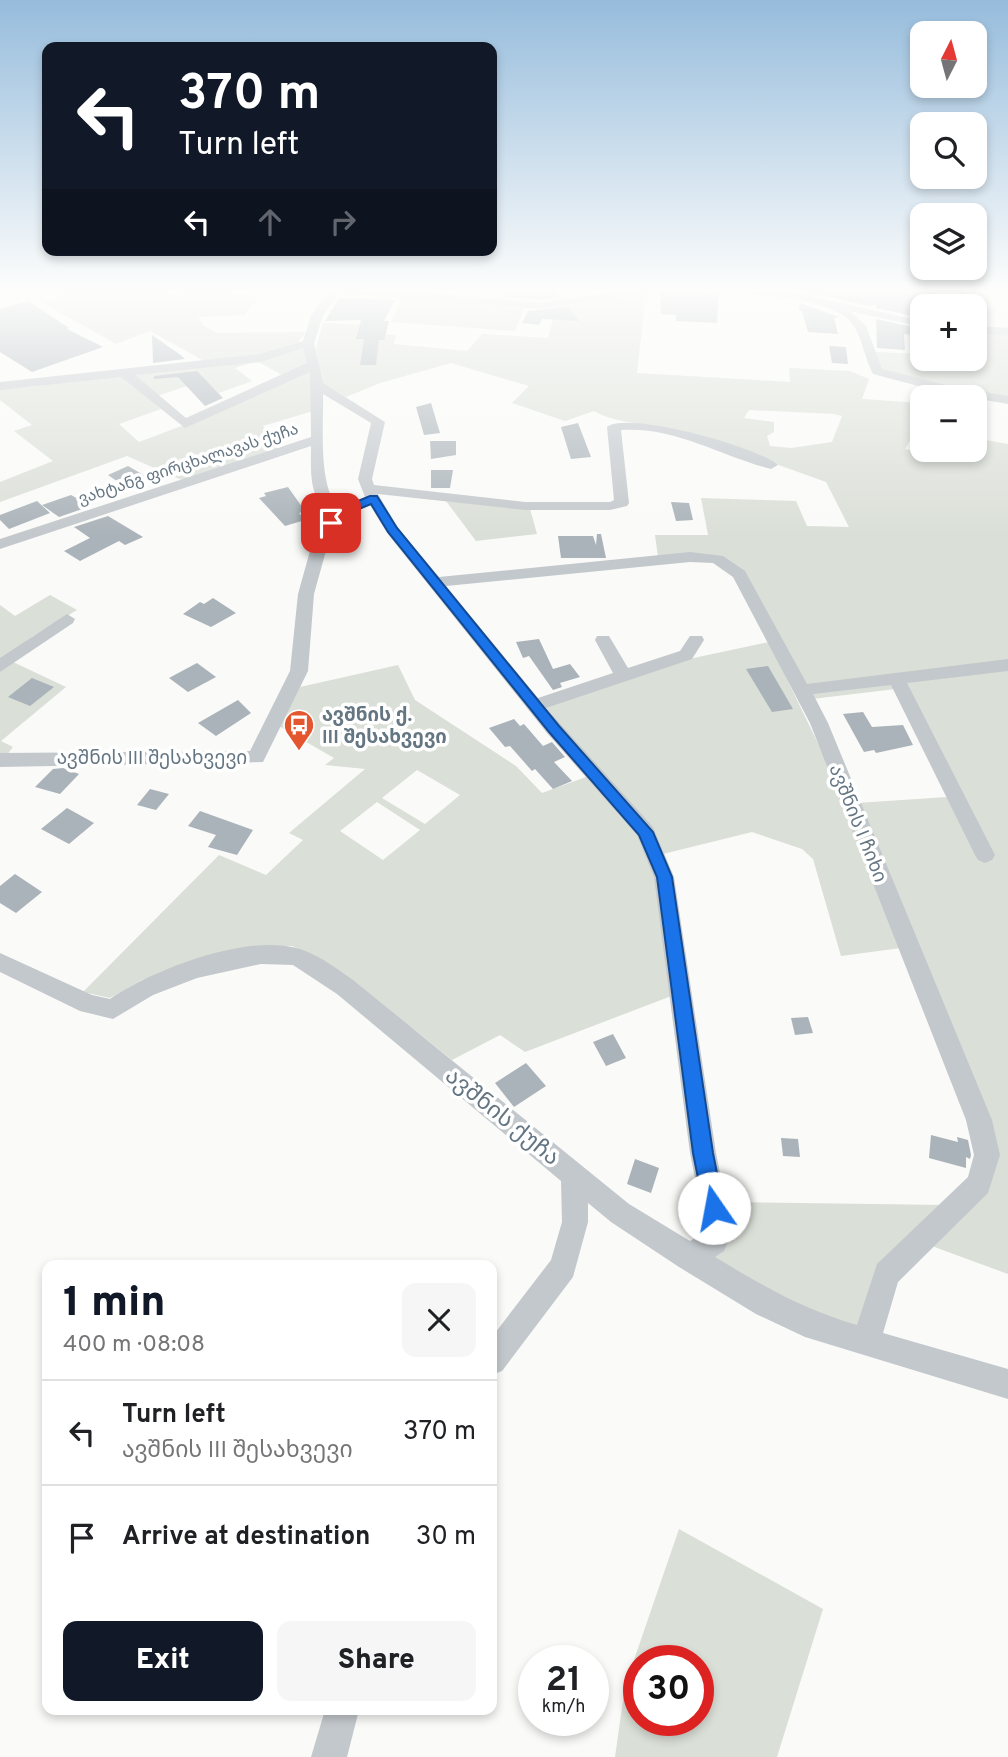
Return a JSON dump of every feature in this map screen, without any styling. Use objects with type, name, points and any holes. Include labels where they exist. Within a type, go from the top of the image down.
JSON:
[{"type":"street","points":[[0,386],[23,386],[122,372],[185,424],[299,372]]},
{"type":"street","name":"ვახტანგ ფირცხალავას ქუჩა","points":[[0,544],[318,439],[315,372]]},
{"type":"street","points":[[881,372],[1008,400]]},
{"type":"street","points":[[317,385],[379,422],[365,479],[392,530],[535,705],[646,832],[664,877],[703,1153],[714,1208],[714,1242],[689,1257]]},
{"type":"street","points":[[318,439],[320,496],[326,506],[338,514],[371,494],[526,506],[610,506],[622,503],[614,427],[629,424],[682,436],[771,465]]},
{"type":"street","name":"ავშნის III შესახვევი","points":[[0,760],[256,757],[299,671],[310,571],[321,540],[338,514]]},
{"type":"street","name":"ავშნის I ჩიხი","points":[[435,582],[690,557],[717,559],[739,574],[819,723],[979,1120],[987,1155],[979,1184],[887,1274],[866,1342]]},
{"type":"street","points":[[0,666],[67,618]]},
{"type":"street","points":[[603,640],[624,676]]},
{"type":"street","points":[[535,705],[686,655],[696,640]]},
{"type":"street","points":[[801,690],[1008,665]]},
{"type":"street","points":[[897,680],[985,855]]},
{"type":"street","name":"ავშნის ქუჩა","points":[[0,962],[88,1004],[113,1009],[146,988],[181,974],[227,961],[275,953],[295,956],[345,987],[620,1213],[689,1257],[778,1310],[815,1327],[1008,1384]]},
{"type":"street","points":[[497,1355],[528,1310],[563,1267],[575,1222],[574,1174]]},
{"type":"street","points":[[329,1757],[341,1715]]},
{"type":"shaded area","points":[[157,372],[240,372],[252,381],[219,393],[205,380],[157,396],[133,375]]},
{"type":"shaded area","points":[[277,372],[296,372],[286,377]]},
{"type":"shaded area","points":[[304,372],[311,372],[313,411],[263,426],[278,449],[184,481],[127,456],[0,502],[0,482],[53,461],[14,431],[32,425],[0,400],[0,388],[32,387],[119,374],[161,409],[119,424],[139,442],[200,419]]},
{"type":"shaded area","points":[[319,372],[419,372],[380,383],[346,397],[320,382]]},
{"type":"shaded area","points":[[481,372],[637,372],[790,382],[789,372],[852,372],[869,379],[862,399],[910,402],[910,440],[905,449],[910,450],[910,462],[987,462],[987,440],[1008,444],[1008,1274],[929,1245],[995,1151],[857,803],[962,796],[904,688],[812,699],[780,638],[719,556],[658,557],[655,535],[708,535],[701,498],[796,501],[807,526],[849,527],[826,482],[658,427],[612,418],[594,411],[565,421],[512,403],[529,386]],"holes":[[[749,410],[842,416],[832,442],[791,448],[770,446],[767,436],[774,432],[774,422],[744,418]]]},
{"type":"shaded area","points":[[890,372],[1008,372],[1008,397],[987,393],[987,385],[937,385]]},
{"type":"shaded area","points":[[446,501],[530,509],[537,534],[476,541]]},
{"type":"shaded area","points":[[50,595],[77,610],[33,636],[0,662],[0,605],[15,616]]},
{"type":"shaded area","points":[[769,642],[825,758],[901,948],[841,956],[813,859],[802,849],[752,832],[663,854],[545,707],[689,659]]},
{"type":"shaded area","points":[[11,661],[66,687],[1,741],[13,747],[6,756],[0,756],[0,670]]},
{"type":"shaded area","points":[[398,665],[415,700],[516,766],[542,793],[586,777],[636,830],[658,876],[674,995],[525,1052],[500,1035],[452,1060],[307,953],[292,946],[275,947],[142,980],[110,998],[83,992],[219,855],[266,875],[303,840],[289,833],[365,769],[325,765],[334,758],[277,725],[300,687]],"holes":[[[417,770],[460,795],[425,824],[382,798]],[[377,802],[420,830],[383,860],[340,831]]]},
{"type":"shaded area","points":[[722,1202],[945,1205],[866,1323],[854,1330],[704,1258],[724,1248],[729,1232]]},
{"type":"shaded area","points":[[679,1529],[823,1609],[777,1757],[615,1757],[623,1700],[623,1736],[714,1736],[714,1645],[639,1645]]},
{"type":"building","points":[[198,372],[223,398],[205,406],[178,377],[154,379],[154,376]]},
{"type":"building","points":[[431,403],[440,433],[424,435],[416,407]]},
{"type":"building","points":[[578,423],[591,457],[571,459],[561,427]]},
{"type":"building","points":[[430,441],[456,441],[456,455],[431,459]]},
{"type":"building","points":[[128,466],[147,477],[127,488],[108,475]]},
{"type":"building","points":[[431,470],[453,470],[450,488],[431,488]]},
{"type":"building","points":[[288,487],[305,511],[299,513],[305,520],[285,526],[259,498],[266,496],[264,493]]},
{"type":"building","points":[[71,495],[91,506],[59,517],[42,505]]},
{"type":"building","points":[[37,501],[50,513],[9,529],[0,520],[0,515]]},
{"type":"building","points":[[671,502],[689,503],[693,520],[676,521]]},
{"type":"building","points":[[108,516],[143,537],[125,545],[119,541],[80,561],[64,551],[90,538],[74,527]]},
{"type":"building","points":[[597,534],[601,534],[606,558],[561,558],[558,536],[593,536],[596,545]]},
{"type":"building","points":[[213,598],[236,613],[211,627],[183,614],[200,602],[204,604]]},
{"type":"building","points":[[539,639],[553,669],[570,664],[580,677],[560,683],[562,687],[553,690],[529,656],[523,658],[516,642]]},
{"type":"building","points":[[197,663],[216,677],[188,692],[169,678]]},
{"type":"building","points":[[768,666],[793,709],[772,712],[746,669]]},
{"type":"building","points":[[32,678],[54,687],[30,706],[8,697]]},
{"type":"building","points":[[238,700],[251,713],[216,736],[198,723]]},
{"type":"building","points":[[863,712],[872,727],[903,725],[913,745],[876,753],[874,750],[864,752],[843,714]]},
{"type":"building","points":[[514,719],[520,726],[524,724],[543,746],[552,742],[565,757],[554,762],[572,781],[553,789],[535,769],[532,771],[510,746],[505,747],[489,728]]},
{"type":"building","points":[[63,768],[79,774],[60,794],[35,787],[53,769]]},
{"type":"building","points":[[150,789],[169,794],[156,810],[137,805]]},
{"type":"building","points":[[67,808],[94,823],[69,844],[41,829]]},
{"type":"building","points":[[200,811],[253,830],[237,855],[208,847],[216,835],[188,826]]},
{"type":"building","points":[[15,874],[42,892],[16,913],[0,903],[0,886]]},
{"type":"building","points":[[808,1017],[813,1033],[795,1035],[791,1018]]},
{"type":"building","points":[[613,1034],[626,1058],[606,1066],[593,1042]]},
{"type":"building","points":[[526,1063],[546,1086],[514,1107],[495,1083]]},
{"type":"building","points":[[931,1135],[958,1142],[957,1137],[968,1140],[971,1155],[970,1159],[966,1157],[966,1168],[929,1158]]},
{"type":"building","points":[[781,1138],[798,1139],[800,1157],[783,1156]]},
{"type":"building","points":[[635,1159],[659,1168],[651,1193],[627,1184]]},
{"type":"place","name":"ავშნის ქ. III შესახვევი","points":[[299,752]]},
{"type":"route","points":[[331,523],[338,514],[373,499],[392,530],[554,729],[646,832],[664,877],[703,1153],[714,1208]]}]
